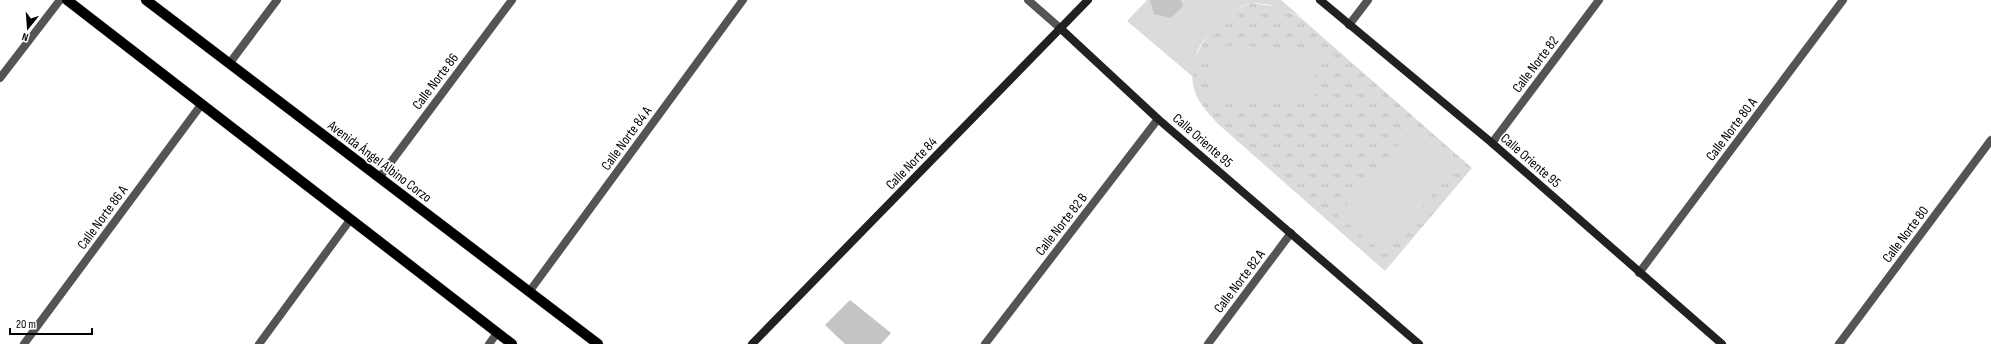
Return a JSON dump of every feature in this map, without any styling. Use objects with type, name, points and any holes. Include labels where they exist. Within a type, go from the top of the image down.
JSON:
[{"type":"main road","points":[[67,0],[512,344]]},
{"type":"main road","name":"Avenida Ángel Albino Corzo","points":[[146,0],[598,344]]},
{"type":"street","points":[[0,78],[60,0]]},
{"type":"street","points":[[229,64],[277,0]]},
{"type":"street","name":"Calle Norte 86","points":[[379,178],[512,0]]},
{"type":"street","name":"Calle Norte 84 A","points":[[529,292],[743,0]]},
{"type":"street","name":"Calle Oriente 95","points":[[1028,0],[1158,119],[1419,344]]},
{"type":"street","name":"Calle Norte 84","points":[[752,344],[1088,0]]},
{"type":"street","name":"Calle Oriente 95","points":[[1320,0],[1492,143],[1722,344]]},
{"type":"street","points":[[1349,25],[1368,0]]},
{"type":"street","name":"Calle Norte 82","points":[[1492,143],[1599,0]]},
{"type":"street","name":"Calle Norte 80 A","points":[[1639,273],[1843,0]]},
{"type":"street","name":"Calle Norte 86 A","points":[[24,344],[201,105]]},
{"type":"street","name":"Calle Norte 82 B","points":[[985,344],[1158,119]]},
{"type":"street","name":"Calle Norte 80","points":[[1839,344],[1991,140]]},
{"type":"street","points":[[259,344],[350,220]]},
{"type":"street","name":"Calle Norte 82 A","points":[[1208,344],[1291,233]]},
{"type":"street","points":[[489,344],[498,333]]},
{"type":"green space","points":[[1147,0],[1281,0],[1302,18],[1284,10],[1260,3],[1246,4],[1238,8],[1207,36],[1198,50],[1192,76],[1127,21]]},
{"type":"green space","points":[[1251,3],[1280,7],[1302,19],[1472,168],[1385,271],[1218,124],[1206,111],[1194,90],[1192,78],[1194,66],[1197,54],[1203,42],[1219,22],[1237,9]]},
{"type":"green space","points":[[1214,45],[1316,49],[1314,101],[1213,98]]},
{"type":"green space","points":[[1410,131],[1455,168],[1384,253],[1338,216]]},
{"type":"building","points":[[1150,0],[1181,0],[1183,6],[1171,18],[1154,14]]},
{"type":"building","points":[[850,300],[891,333],[881,344],[845,344],[825,325]]}]
